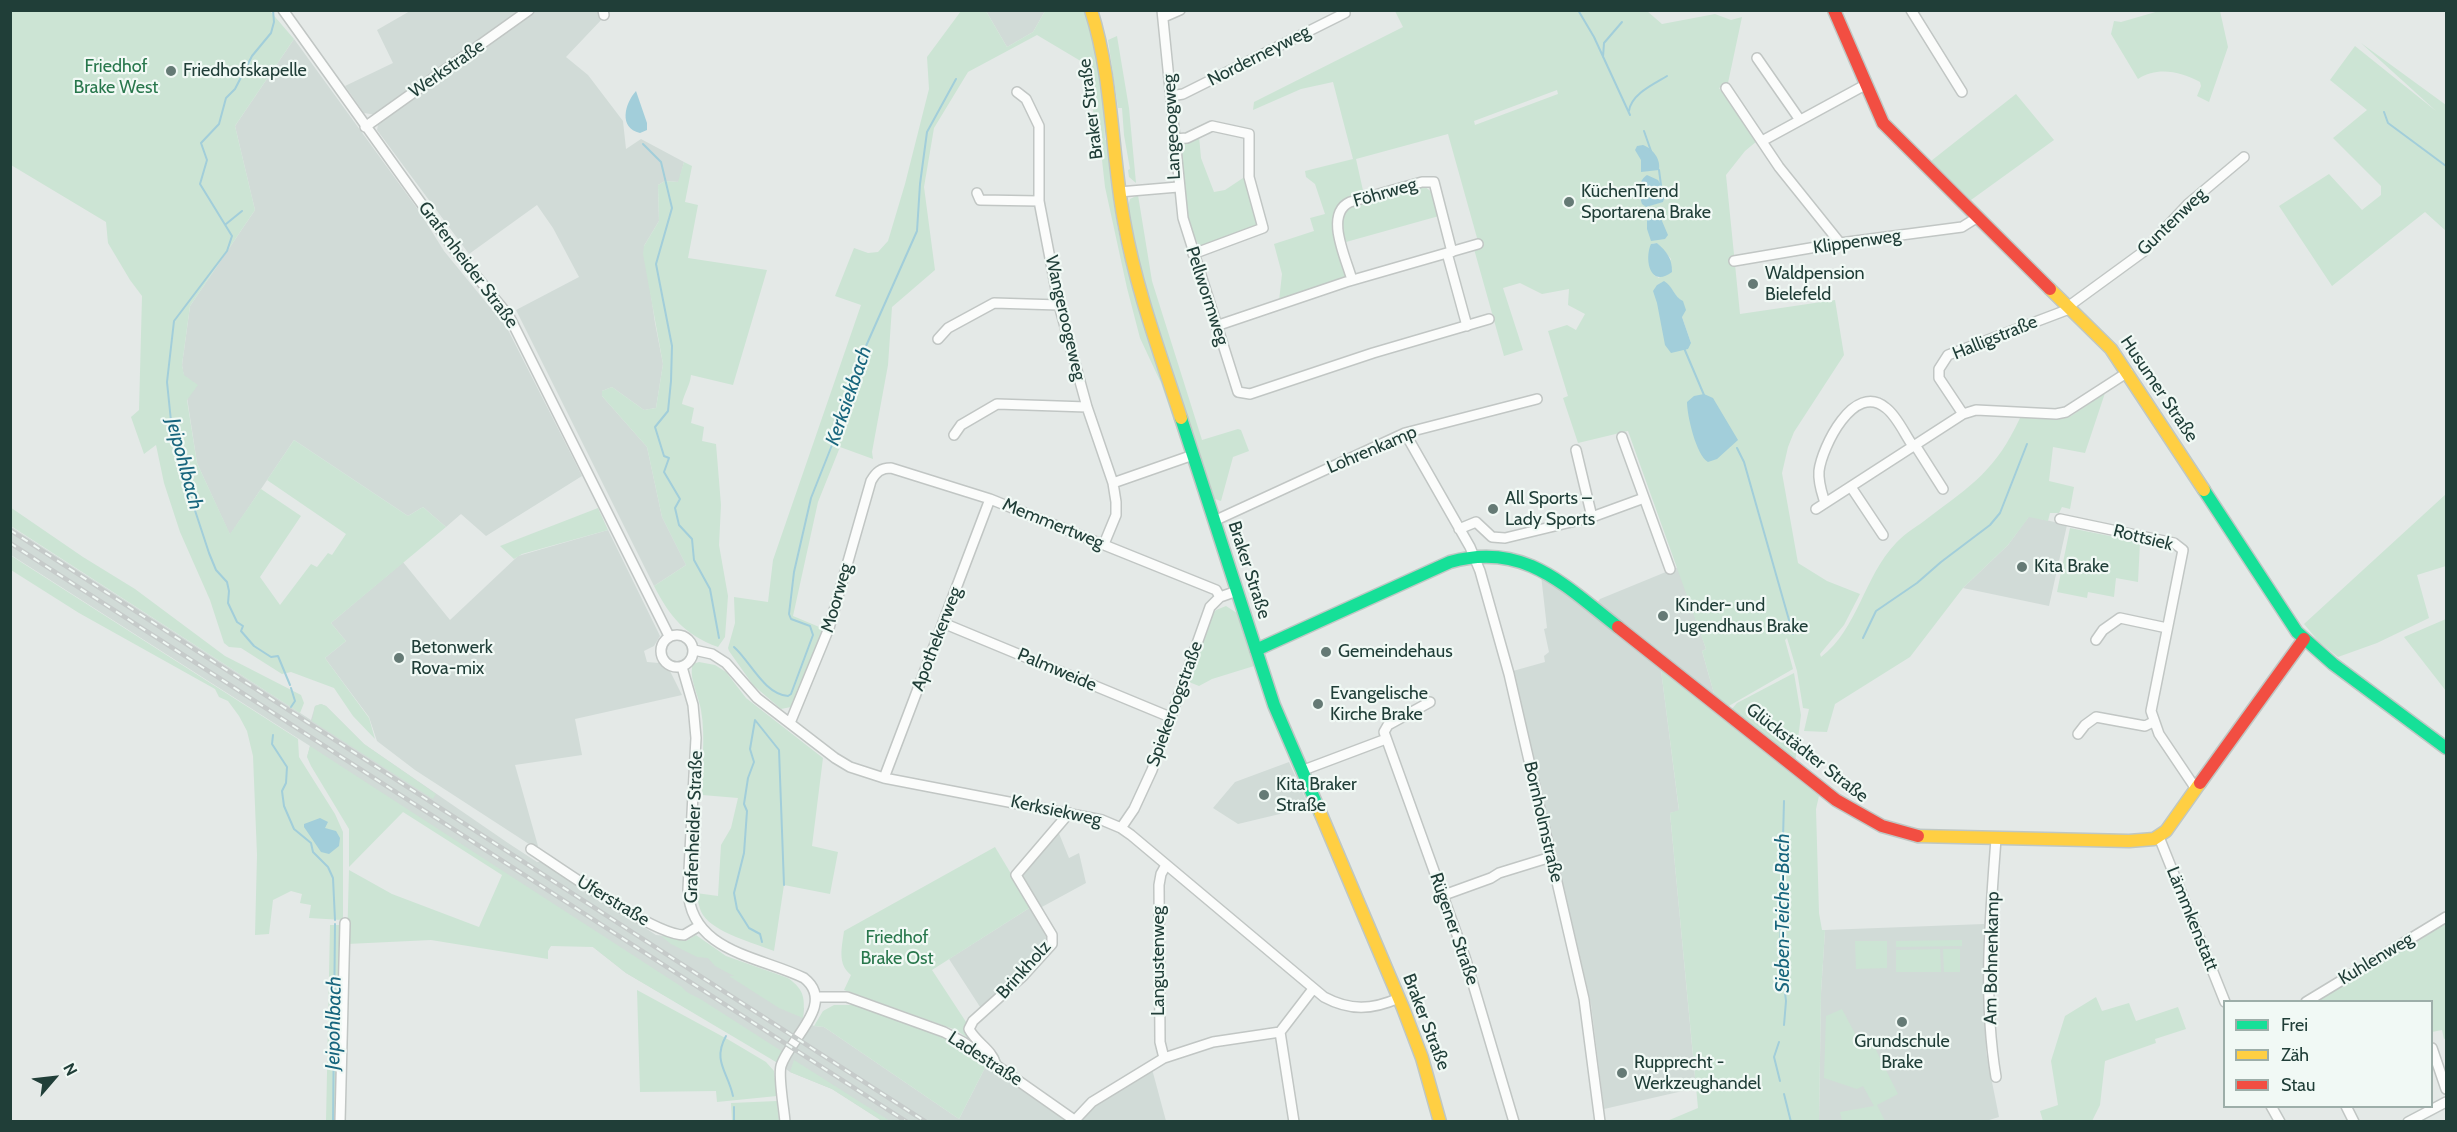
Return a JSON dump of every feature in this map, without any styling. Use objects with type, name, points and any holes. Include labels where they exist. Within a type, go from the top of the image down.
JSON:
[{"type":"street","name":"Grafenheider Straße","points":[[283,10],[454,249],[509,316],[669,636]]},
{"type":"street","name":"Werkstraße","points":[[365,127],[529,10]]},
{"type":"street","name":"Braker Straße","points":[[1091,10],[1107,65],[1119,192],[1132,262],[1279,718],[1399,998],[1422,1058],[1440,1122]]},
{"type":"street","points":[[1163,14],[1180,10]]},
{"type":"street","name":"Husumer Straße","points":[[1834,10],[1878,116],[1885,126],[2104,341],[2128,372],[2286,617],[2304,639],[2333,664],[2446,748]]},
{"type":"street","points":[[1911,10],[1962,92]]},
{"type":"street","name":"Norderneyweg","points":[[1171,96],[1183,94],[1346,11]]},
{"type":"street","name":"Langeoogweg","points":[[1119,192],[1178,187],[1163,14]]},
{"type":"street","points":[[1757,58],[1800,120]]},
{"type":"street","points":[[1762,141],[1865,85]]},
{"type":"street","points":[[1726,88],[1762,141],[1840,243]]},
{"type":"street","name":"Wangeroogeweg","points":[[1017,92],[1026,99],[1039,126],[1039,201],[1059,305],[1087,407],[1113,483],[1116,515],[1104,544]]},
{"type":"street","points":[[1174,139],[1187,138],[1212,126],[1249,134],[1249,177],[1263,228],[1193,254]]},
{"type":"street","name":"Guntenweg","points":[[2070,307],[2146,250],[2188,204],[2244,158]]},
{"type":"street","name":"Föhrweg","points":[[1352,280],[1336,219],[1341,207],[1350,202],[1422,182],[1434,182],[1467,326]]},
{"type":"street","name":"Pellwormweg","points":[[1178,187],[1183,218],[1193,254],[1238,392],[1250,394],[1373,353],[1467,326]]},
{"type":"street","points":[[977,193],[980,200],[1039,201]]},
{"type":"street","name":"Klippenweg","points":[[1734,261],[1840,243],[1962,228],[1978,217]]},
{"type":"street","points":[[1216,326],[1352,280],[1478,244]]},
{"type":"street","points":[[938,339],[944,331],[994,303],[1059,305]]},
{"type":"street","name":"Halligstraße","points":[[1963,414],[1939,378],[1939,369],[1948,355],[2070,307]]},
{"type":"street","points":[[1467,326],[1489,319]]},
{"type":"street","points":[[1816,509],[1963,414],[1976,410],[2056,414],[2066,412],[2128,372]]},
{"type":"street","name":"Lohrenkamp","points":[[1214,521],[1405,433],[1536,399]]},
{"type":"street","points":[[1826,503],[1820,488],[1819,472],[1822,459],[1839,423],[1858,405],[1868,402],[1887,408],[1943,489]]},
{"type":"street","points":[[954,435],[961,425],[997,405],[1087,407]]},
{"type":"street","name":"Bornholmstraße","points":[[1405,433],[1474,557],[1509,674],[1585,1002],[1600,1122]]},
{"type":"street","points":[[1622,437],[1670,569]]},
{"type":"street","points":[[1576,450],[1592,517]]},
{"type":"street","points":[[1113,483],[1193,455]]},
{"type":"street","name":"Memmertweg","points":[[879,471],[891,468],[990,499],[1216,590],[1220,597]]},
{"type":"street","name":"Moorweg","points":[[790,723],[827,634],[871,481],[879,471]]},
{"type":"street","points":[[1851,487],[1883,535]]},
{"type":"street","points":[[1459,529],[1476,522],[1492,537],[1505,538],[1592,517],[1644,498]]},
{"type":"street","name":"Apothekerweg","points":[[884,778],[990,499]]},
{"type":"street","name":"Rottsiek","points":[[2060,519],[2174,543],[2181,547],[2182,553],[2151,711],[2153,722]]},
{"type":"street","name":"Glückstädter Straße","points":[[1256,650],[1450,562],[1474,557],[1517,559],[1551,574],[1825,792],[1864,819],[1911,836],[2129,841],[2160,837]]},
{"type":"street","points":[[1220,597],[1237,591]]},
{"type":"street","name":"Spiekeroogstraße","points":[[1120,828],[1134,809],[1152,770],[1208,611],[1220,597]]},
{"type":"street","points":[[2096,640],[2103,630],[2120,618],[2167,628]]},
{"type":"street","name":"Palmweide","points":[[943,622],[1170,717]]},
{"type":"street","points":[[669,636],[685,636],[694,650],[691,660],[682,667],[671,666],[663,658],[663,644],[669,636]]},
{"type":"street","points":[[2160,837],[2304,639]]},
{"type":"street","name":"Kerksiekweg","points":[[694,650],[712,654],[726,663],[752,693],[843,764],[884,778],[1102,820],[1120,828],[1166,864],[1313,989],[1334,1003],[1361,1009],[1378,1006],[1399,998]]},
{"type":"street","name":"Grafenheider Straße","points":[[682,667],[693,705],[696,728],[689,903],[699,926],[712,939],[729,949],[804,978],[813,987],[816,997]]},
{"type":"street","points":[[1301,771],[1386,739],[1384,732],[1386,727],[1430,702]]},
{"type":"street","points":[[2078,734],[2096,717],[2145,726],[2153,722],[2196,789]]},
{"type":"street","name":"Rügener Straße","points":[[1386,739],[1468,964],[1514,1122]]},
{"type":"street","name":"Brinkholz","points":[[996,1065],[991,1053],[972,1035],[969,1029],[974,1021],[1023,976],[1052,944],[1052,935],[1016,875],[1069,813]]},
{"type":"street","name":"Lämmkenstatt","points":[[2160,837],[2224,1000]]},
{"type":"street","name":"Am Bohnenkamp","points":[[1996,839],[1990,923],[1989,998],[1991,1043],[1996,1077]]},
{"type":"street","name":"Uferstraße","points":[[531,849],[630,912],[666,931],[684,935],[699,926]]},
{"type":"street","points":[[1443,895],[1499,873],[1551,857]]},
{"type":"street","name":"Langustenweg","points":[[1164,1058],[1160,1042],[1159,896],[1160,879],[1166,864]]},
{"type":"street","name":"Kuhlenweg","points":[[2309,1000],[2446,917]]},
{"type":"street","points":[[340,1122],[345,922]]},
{"type":"street","points":[[1076,1121],[1088,1105],[1164,1058],[1213,1042],[1280,1032],[1313,989]]},
{"type":"street","points":[[785,1122],[780,1068],[812,1015],[816,997]]},
{"type":"street","name":"Ladestraße","points":[[816,997],[847,997],[944,1032],[1076,1121]]},
{"type":"street","points":[[1280,1032],[1294,1122]]},
{"type":"street","points":[[2433,1051],[2446,1089]]},
{"type":"street","points":[[2408,1122],[2446,1102]]},
{"type":"street","points":[[2272,1108],[2280,1122]]},
{"type":"street","points":[[2347,1108],[2354,1122]]},
{"type":"shaded area","points":[[410,11],[523,11],[376,115],[364,113],[345,86],[393,63],[377,30]]},
{"type":"shaded area","points":[[535,11],[601,11],[603,18],[566,57],[588,75],[623,121],[626,149],[641,139],[684,162],[679,182],[665,181],[658,185],[659,221],[644,246],[663,364],[656,408],[644,410],[612,387],[602,391],[602,396],[647,447],[662,517],[686,565],[654,586],[516,310],[579,277],[553,228],[537,205],[469,254],[377,130],[379,120]]},
{"type":"shaded area","points":[[986,11],[1045,11],[1033,32],[1007,47]]},
{"type":"shaded area","points":[[294,39],[419,211],[444,251],[507,328],[582,476],[486,536],[461,514],[446,527],[423,507],[408,516],[294,440],[230,535],[197,463],[182,365],[190,306],[255,210],[235,126]]},
{"type":"shaded area","name":"Kita Brake","points":[[2029,516],[2067,525],[2049,606],[1963,588],[2008,545]]},
{"type":"shaded area","points":[[10,526],[311,720],[315,706],[321,704],[326,706],[364,744],[537,862],[544,862],[656,935],[676,937],[804,1008],[803,1019],[814,1026],[824,1027],[959,1119],[987,1064],[1070,1121],[882,1121],[832,1089],[790,1072],[768,1056],[626,973],[593,947],[601,936],[403,811],[307,757],[310,746],[11,555]]},
{"type":"shaded area","points":[[608,530],[660,636],[654,646],[644,651],[647,662],[659,663],[670,671],[682,695],[575,719],[582,755],[515,765],[538,846],[532,846],[415,770],[377,741],[369,717],[325,658],[346,641],[331,623],[403,562],[450,620],[518,556]]},
{"type":"shaded area","points":[[1678,567],[1706,649],[1702,651],[1715,697],[1597,603],[1600,599]]},
{"type":"shaded area","points":[[1541,575],[1661,670],[1679,811],[1670,813],[1696,1088],[1604,1109],[1591,1004],[1513,671],[1545,662],[1544,656],[1549,652],[1544,629],[1547,628]]},
{"type":"shaded area","name":"Kita Braker Straße","points":[[1289,762],[1309,807],[1238,824],[1213,808],[1235,782]]},
{"type":"shaded area","points":[[1058,831],[1069,858],[1079,853],[1086,883],[1040,908],[1020,877]]},
{"type":"shaded area","points":[[1031,907],[1047,932],[1049,939],[1046,946],[982,1010],[949,959]]},
{"type":"shaded area","name":"Grundschule Brake","points":[[1984,924],[1986,1052],[1999,1117],[1983,1122],[1819,1122],[1821,993],[1825,930]]},
{"type":"shaded area","points":[[1152,1069],[1166,1121],[1081,1122],[1093,1106]]},
{"type":"green space","name":"Friedhof Brake West","points":[[10,11],[270,11],[294,39],[235,126],[255,210],[190,306],[182,365],[184,375],[198,385],[187,400],[197,463],[230,534],[261,489],[301,516],[260,577],[280,605],[311,564],[317,567],[328,553],[332,555],[346,534],[267,480],[294,440],[408,516],[423,507],[446,527],[331,623],[346,641],[325,658],[369,718],[375,739],[353,716],[334,688],[291,672],[282,674],[241,648],[229,647],[224,643],[210,600],[180,532],[164,483],[156,445],[144,454],[131,417],[139,410],[142,296],[108,243],[106,222],[11,165]]},
{"type":"green space","points":[[961,11],[986,11],[1007,47],[1033,32],[1045,11],[1086,11],[1098,51],[1106,109],[1104,109],[1105,140],[1108,140],[1113,196],[1125,261],[1151,347],[1180,430],[1180,439],[1161,383],[1140,338],[1127,288],[1105,187],[1101,151],[1098,151],[1084,63],[1037,35],[968,72],[934,128],[924,187],[935,270],[892,307],[888,365],[872,452],[873,459],[840,447],[818,502],[793,616],[824,629],[791,707],[781,709],[753,685],[729,651],[735,623],[734,597],[768,602],[773,560],[861,305],[835,296],[854,248],[868,253],[878,252],[888,241],[929,89],[927,57]]},
{"type":"green space","points":[[1395,11],[1647,11],[1662,24],[1715,14],[1731,20],[1742,17],[1728,83],[1719,88],[1757,141],[1745,151],[1726,175],[1740,314],[1835,300],[1844,355],[1794,432],[1782,473],[1798,563],[1827,581],[1860,594],[1844,625],[1820,654],[1821,657],[1844,632],[1885,556],[1907,533],[1958,496],[1992,464],[2020,418],[2061,419],[2071,416],[2105,393],[2085,453],[2053,447],[2049,481],[2074,487],[2070,509],[2062,507],[2059,513],[2050,513],[2048,521],[2029,517],[2008,545],[1963,588],[1910,657],[1835,704],[1827,732],[1804,731],[1809,709],[1803,708],[1797,671],[1787,638],[1785,640],[1793,669],[1727,707],[1715,697],[1702,651],[1706,649],[1628,431],[1578,443],[1563,398],[1568,396],[1548,331],[1567,325],[1576,330],[1585,314],[1568,305],[1569,289],[1542,294],[1520,283],[1503,288],[1523,350],[1504,356],[1474,249],[1479,245],[1448,134],[1356,159],[1364,195],[1338,206],[1334,220],[1337,239],[1348,274],[1346,278],[1279,301],[1282,274],[1274,244],[1314,231],[1310,218],[1325,214],[1315,184],[1306,177],[1305,171],[1353,159],[1333,82],[1301,89],[1253,110],[1254,102],[1403,27]],"holes":[[[1557,90],[1558,94],[1475,125],[1474,121]],[[1657,243],[1671,259],[1659,278],[1654,275],[1651,244]],[[1663,282],[1683,302],[1682,317],[1691,343],[1660,315],[1657,285]]]},
{"type":"green space","points":[[2159,11],[2220,11],[2228,47],[2209,102],[2197,96],[2201,86],[2200,82],[2185,75],[2161,72],[2138,79],[2111,34],[2114,21],[2121,22]]},
{"type":"green space","points":[[1117,36],[1129,108],[1136,183],[1129,177],[1128,170],[1130,169],[1122,108],[1118,108],[1108,40]]},
{"type":"green space","points":[[2361,43],[2446,105],[2446,231],[2425,212],[2332,286],[2279,206],[2329,174],[2362,210],[2381,195],[2381,186],[2333,138],[2367,110],[2330,80],[2355,46],[2436,111]]},
{"type":"green space","points":[[2016,94],[2054,140],[1971,200],[1931,161]]},
{"type":"green space","points":[[1199,136],[1201,158],[1214,192],[1225,190],[1246,176],[1259,221],[1257,228],[1203,247],[1197,242],[1188,218],[1179,150],[1183,144]]},
{"type":"green space","points":[[684,162],[692,166],[685,202],[698,205],[688,258],[767,270],[733,385],[691,375],[682,404],[694,408],[691,423],[704,427],[702,441],[716,444],[721,505],[719,545],[728,596],[725,637],[718,647],[687,631],[666,607],[654,586],[686,565],[662,517],[647,447],[602,396],[602,391],[612,387],[644,410],[656,408],[663,364],[643,254],[644,246],[659,221],[658,185],[665,181],[678,182]]},
{"type":"green space","points":[[1424,186],[1433,193],[1439,216],[1346,242],[1342,219],[1349,206]]},
{"type":"green space","points":[[1138,195],[1152,281],[1202,440],[1238,429],[1241,430],[1249,451],[1233,457],[1221,501],[1212,498],[1142,275],[1127,209],[1130,199]]},
{"type":"green space","points":[[2446,494],[2446,566],[2417,575],[2429,618],[2377,643],[2338,657],[2319,642],[2304,624]]},
{"type":"green space","points":[[10,507],[135,589],[225,656],[301,695],[304,703],[300,713],[11,526]]},
{"type":"green space","points":[[598,508],[608,530],[522,554],[514,559],[500,546]]},
{"type":"green space","points":[[2070,528],[2140,542],[2138,582],[2116,578],[2114,597],[2088,592],[2087,598],[2057,592]]},
{"type":"green space","points":[[10,555],[298,739],[299,757],[335,814],[343,832],[343,920],[309,918],[311,905],[300,903],[302,894],[291,891],[273,900],[269,934],[255,935],[257,855],[253,756],[247,731],[239,716],[228,701],[219,697],[215,689],[79,613],[11,570]]},
{"type":"green space","points":[[1226,606],[1237,613],[1254,666],[1212,679],[1199,686],[1189,682],[1212,615],[1216,610]]},
{"type":"green space","points":[[2446,619],[2446,691],[2404,637]]},
{"type":"green space","points":[[699,662],[715,665],[726,672],[746,698],[823,758],[812,846],[838,852],[830,894],[784,885],[774,951],[716,927],[700,910],[696,893],[718,896],[721,845],[731,828],[738,798],[702,795],[702,721],[692,675],[693,664]]},
{"type":"green space","points":[[1661,670],[1819,796],[1816,809],[1819,913],[1822,930],[1825,930],[1821,993],[1819,1121],[1667,1121],[1698,1108],[1670,813],[1679,810]]},
{"type":"green space","points":[[1794,673],[1801,715],[1795,763],[1731,710],[1737,703]]},
{"type":"green space","points":[[321,704],[326,706],[364,744],[436,794],[433,799],[312,721],[315,706]]},
{"type":"green space","points":[[310,746],[783,1052],[776,1062],[626,973],[593,947],[551,946],[548,959],[431,940],[347,944],[349,870],[392,894],[479,927],[502,875],[403,812],[349,867],[349,829],[311,766],[307,757]]},
{"type":"green space","name":"Friedhof Brake Ost","points":[[995,847],[1031,907],[932,970],[968,1025],[998,1054],[1001,1061],[956,1030],[844,990],[851,975],[842,960],[844,931]]},
{"type":"green space","points":[[2446,923],[2446,1038],[2444,1039],[2442,1030],[2433,1032],[2433,1000],[2318,1000]]},
{"type":"green space","points":[[330,925],[343,925],[337,1121],[326,1122]]},
{"type":"green space","points":[[696,935],[726,956],[788,978],[803,995],[803,1018],[779,1008],[729,976],[734,976],[715,966],[708,958],[697,957],[671,944],[661,936],[676,937],[686,941]]},
{"type":"green space","points":[[1962,940],[1962,946],[1896,947],[1896,941]]},
{"type":"green space","points":[[1855,941],[1887,941],[1887,968],[1856,969]]},
{"type":"green space","points":[[1940,949],[1941,972],[1896,972],[1896,950]]},
{"type":"green space","points":[[1943,949],[1960,949],[1960,972],[1944,972]]},
{"type":"green space","points":[[637,990],[766,1062],[774,1071],[777,1096],[717,1102],[716,1091],[640,1092]]},
{"type":"green space","points":[[2096,997],[2102,1011],[2129,1003],[2136,1021],[2178,1007],[2186,1029],[2155,1039],[2156,1043],[2105,1061],[2100,1105],[2092,1121],[2043,1121],[2040,1111],[2058,1105],[2051,1061],[2065,1016]]},
{"type":"green space","points":[[834,1005],[853,1005],[870,1009],[939,1035],[959,1044],[987,1064],[959,1119],[824,1027],[814,1026],[823,1011]]},
{"type":"green space","points":[[1842,1009],[1859,1041],[1869,1036],[1898,1094],[1877,1105],[1885,1121],[1842,1121],[1840,1112],[1874,1106],[1863,1086],[1857,1089],[1824,1078],[1826,1016]]},
{"type":"green space","points":[[794,1060],[890,1121],[882,1121],[832,1089],[790,1072]]},
{"type":"green space","points":[[777,1101],[779,1121],[732,1121],[731,1103]]},
{"type":"water","points":[[636,91],[647,123],[647,130],[640,133],[633,130],[626,121],[629,102]]},
{"type":"water","points":[[1643,145],[1655,155],[1659,162],[1659,170],[1641,172],[1641,160],[1635,150],[1637,146]]},
{"type":"water","points":[[1647,175],[1658,180],[1666,193],[1663,202],[1646,207],[1642,204],[1640,188]]},
{"type":"water","points":[[1655,213],[1659,214],[1668,235],[1665,239],[1651,241],[1647,219]]},
{"type":"water","points":[[1657,243],[1670,259],[1672,272],[1658,277],[1651,270],[1648,257],[1651,244]]},
{"type":"water","points":[[1664,281],[1683,301],[1686,310],[1682,317],[1691,343],[1688,349],[1671,353],[1665,345],[1653,291]]},
{"type":"water","points":[[1704,394],[1713,398],[1738,440],[1717,459],[1708,462],[1696,443],[1690,425],[1687,402],[1694,396]]},
{"type":"water","points":[[320,818],[328,822],[325,828],[336,831],[340,838],[339,846],[329,854],[321,852],[304,827],[304,824]]},
{"type":"waterway","name":"Jeipohlbach","points":[[273,10],[274,22],[271,33],[252,56],[235,89],[226,98],[219,124],[201,143],[207,160],[200,184],[232,236],[227,251],[174,321],[167,382],[172,431],[185,480],[209,553],[216,570],[227,582],[228,603],[237,622],[243,626],[241,631],[254,646],[271,657],[278,656],[290,685]]},
{"type":"waterway","name":"Sieben-Teiche-Bach","points":[[1578,10],[1594,37],[1630,115]]},
{"type":"waterway","points":[[1603,57],[1604,43],[1622,22]]},
{"type":"waterway","points":[[1629,111],[1638,95],[1667,76]]},
{"type":"waterway","name":"Kerksiekbach","points":[[734,647],[772,689],[779,694],[788,696],[791,694],[813,635],[810,626],[791,619],[789,614],[794,572],[811,498],[855,387],[862,355],[917,231],[927,132],[956,79]]},
{"type":"waterway","points":[[2384,112],[2388,123],[2446,166]]},
{"type":"waterway","name":"Sieben-Teiche-Bach","points":[[1644,131],[1651,151]]},
{"type":"waterway","points":[[643,144],[661,162],[672,208],[656,264],[672,346],[671,381],[668,411],[655,427],[664,456],[669,458],[664,472],[680,499],[675,508],[679,525],[692,539],[694,560],[710,589],[719,638]]},
{"type":"waterway","name":"Sieben-Teiche-Bach","points":[[1659,170],[1661,185]]},
{"type":"waterway","points":[[226,224],[242,211]]},
{"type":"waterway","name":"Sieben-Teiche-Bach","points":[[1684,348],[1704,395]]},
{"type":"waterway","points":[[1863,638],[1876,611],[1917,583],[1990,525],[2000,513],[2027,444]]},
{"type":"waterway","name":"Sieben-Teiche-Bach","points":[[1737,448],[1744,462],[1793,634]]},
{"type":"waterway","name":"Jeipohlbach","points":[[291,688],[295,701],[291,707]]},
{"type":"waterway","name":"Kerksiekbach","points":[[755,720],[750,749],[754,762],[748,778],[744,804],[747,811],[744,853],[734,893],[737,909],[749,928],[760,934],[762,942]]},
{"type":"waterway","points":[[755,720],[779,750],[784,885]]},
{"type":"waterway","name":"Jeipohlbach","points":[[273,735],[272,744],[287,767],[286,783],[282,791],[284,806],[294,829],[311,843],[313,852],[328,867],[333,878],[335,920]]},
{"type":"waterway","name":"Sieben-Teiche-Bach","points":[[1784,801],[1780,952],[1786,1001],[1784,1025]]},
{"type":"waterway","name":"Jeipohlbach","points":[[333,1122],[335,924]]},
{"type":"waterway","name":"Kerksiekbach","points":[[726,1036],[720,1053],[722,1066],[733,1096]]},
{"type":"waterway","name":"Sieben-Teiche-Bach","points":[[1779,1042],[1774,1057],[1780,1081]]},
{"type":"waterway","name":"Sieben-Teiche-Bach","points":[[1784,1094],[1791,1122]]},
{"type":"waterway","name":"Kerksiekbach","points":[[734,1107],[734,1122]]},
{"type":"railway","points":[[10,530],[926,1122]]},
{"type":"railway","points":[[10,543],[907,1122]]},
{"type":"traffic: fast","points":[[1181,418],[1274,705],[1320,812]]},
{"type":"traffic: fast","points":[[2204,490],[2297,632],[2333,664],[2446,748]]},
{"type":"traffic: fast","points":[[1256,650],[1450,562],[1476,557],[1500,557],[1521,562],[1541,571],[1561,582],[1618,627]]},
{"type":"traffic: slow","points":[[1091,10],[1104,62],[1120,195],[1129,246],[1149,321],[1181,418]]},
{"type":"traffic: slow","points":[[2050,289],[2111,349],[2204,490]]},
{"type":"traffic: slow","points":[[1918,836],[2129,841],[2154,839],[2166,831],[2200,783]]},
{"type":"traffic: slow","points":[[1320,812],[1403,1008],[1422,1058],[1440,1122]]},
{"type":"traffic: jam","points":[[1834,10],[1883,123],[2050,289]]},
{"type":"traffic: jam","points":[[1618,627],[1836,800],[1882,826],[1918,836]]},
{"type":"traffic: jam","points":[[2200,783],[2304,639]]},
{"type":"place","name":"Friedhofskapelle","points":[[171,71]]},
{"type":"place","name":"KüchenTrend Sportarena Brake","points":[[1569,202]]},
{"type":"place","name":"Waldpension Bielefeld","points":[[1753,284]]},
{"type":"place","name":"All Sports – Lady Sports","points":[[1493,509]]},
{"type":"place","name":"Kita Brake","points":[[2022,567]]},
{"type":"place","name":"Kinder- und Jugendhaus Brake","points":[[1663,616]]},
{"type":"place","name":"Gemeindehaus","points":[[1326,652]]},
{"type":"place","name":"Betonwerk Rova-mix","points":[[399,658]]},
{"type":"place","name":"Evangelische Kirche Brake","points":[[1318,704]]},
{"type":"place","name":"Kita Braker Straße","points":[[1264,795]]},
{"type":"place","name":"Grundschule Brake","points":[[1902,1022]]},
{"type":"place","name":"Rupprecht - Werkzeughandel","points":[[1622,1073]]}]
